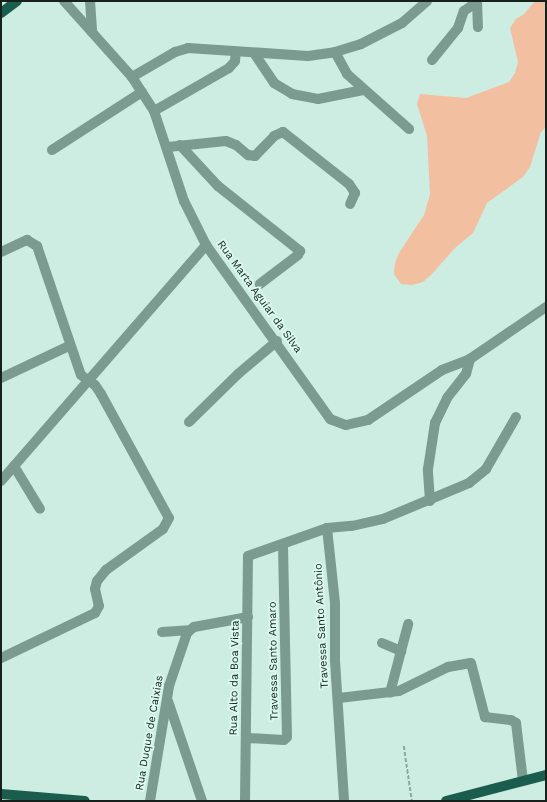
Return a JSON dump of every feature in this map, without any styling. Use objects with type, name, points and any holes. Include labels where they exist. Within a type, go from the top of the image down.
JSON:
[{"type":"main road","points":[[1,13],[17,1]]},
{"type":"main road","points":[[446,801],[546,775]]},
{"type":"main road","points":[[1,794],[85,801]]},
{"type":"street","name":"Rua Marta Aguiar da Silva","points":[[64,1],[132,77],[142,92],[154,111],[168,146],[184,201],[206,245],[242,297],[277,341],[307,390],[330,419],[338,424],[354,425],[368,420],[436,374],[470,359]]},
{"type":"street","points":[[132,77],[175,52],[188,48],[308,56],[336,52],[361,44],[402,24],[427,1]]},
{"type":"street","points":[[476,1],[478,27]]},
{"type":"street","points":[[432,60],[458,28],[464,11],[476,1]]},
{"type":"street","points":[[92,2],[92,32]]},
{"type":"street","points":[[154,111],[229,68],[235,61],[236,52]]},
{"type":"street","points":[[336,52],[342,67],[362,90],[409,129]]},
{"type":"street","points":[[254,53],[274,83],[292,94],[318,99],[362,90]]},
{"type":"street","points":[[52,150],[142,92]]},
{"type":"street","points":[[168,146],[226,141],[251,156],[258,154],[274,136],[287,134],[354,190],[355,197],[350,204]]},
{"type":"street","points":[[180,145],[218,186],[300,250],[298,255],[260,284]]},
{"type":"street","points":[[1,252],[28,240],[35,242],[69,346],[81,375],[95,385],[107,404],[167,514],[169,521],[163,529],[106,570],[96,582],[95,588],[99,606],[95,613],[1,658]]},
{"type":"street","points":[[1,481],[125,336],[206,245]]},
{"type":"street","points":[[430,501],[429,456],[435,424],[447,398],[466,374],[470,359],[546,307]]},
{"type":"street","points":[[188,422],[238,374],[277,341]]},
{"type":"street","points":[[1,378],[69,346]]},
{"type":"street","points":[[283,544],[327,528],[375,521],[430,501],[469,483],[481,474],[516,417]]},
{"type":"street","points":[[14,466],[40,509]]},
{"type":"street","name":"Travessa Santo Antônio","points":[[327,528],[335,603],[335,666],[339,698],[344,801]]},
{"type":"street","name":"Rua Alto da Boa Vista","points":[[245,801],[247,738],[248,556],[283,544]]},
{"type":"street","name":"Travessa Santo Amaro","points":[[247,738],[284,740],[287,737],[283,544]]},
{"type":"street","points":[[162,632],[192,628],[248,617]]},
{"type":"street","points":[[390,693],[408,624]]},
{"type":"street","name":"Rua Duque de Caixias","points":[[150,801],[167,697],[176,660],[192,628]]},
{"type":"street","points":[[382,644],[401,651]]},
{"type":"street","name":"Travessa Santo Antônio","points":[[339,698],[390,693],[448,667],[471,662],[485,717],[511,720],[516,723],[523,781]]},
{"type":"street","points":[[167,697],[188,767],[201,792],[202,801]]},
{"type":"path","points":[[404,746],[412,801]]},
{"type":"shaded area","points":[[535,1],[546,1],[546,127],[541,132],[530,167],[523,177],[487,203],[473,233],[455,248],[432,274],[423,282],[412,285],[401,284],[394,274],[395,263],[399,253],[424,215],[430,194],[427,136],[417,104],[420,94],[466,98],[509,82],[515,73],[518,62],[510,28],[516,19],[524,14]]}]
